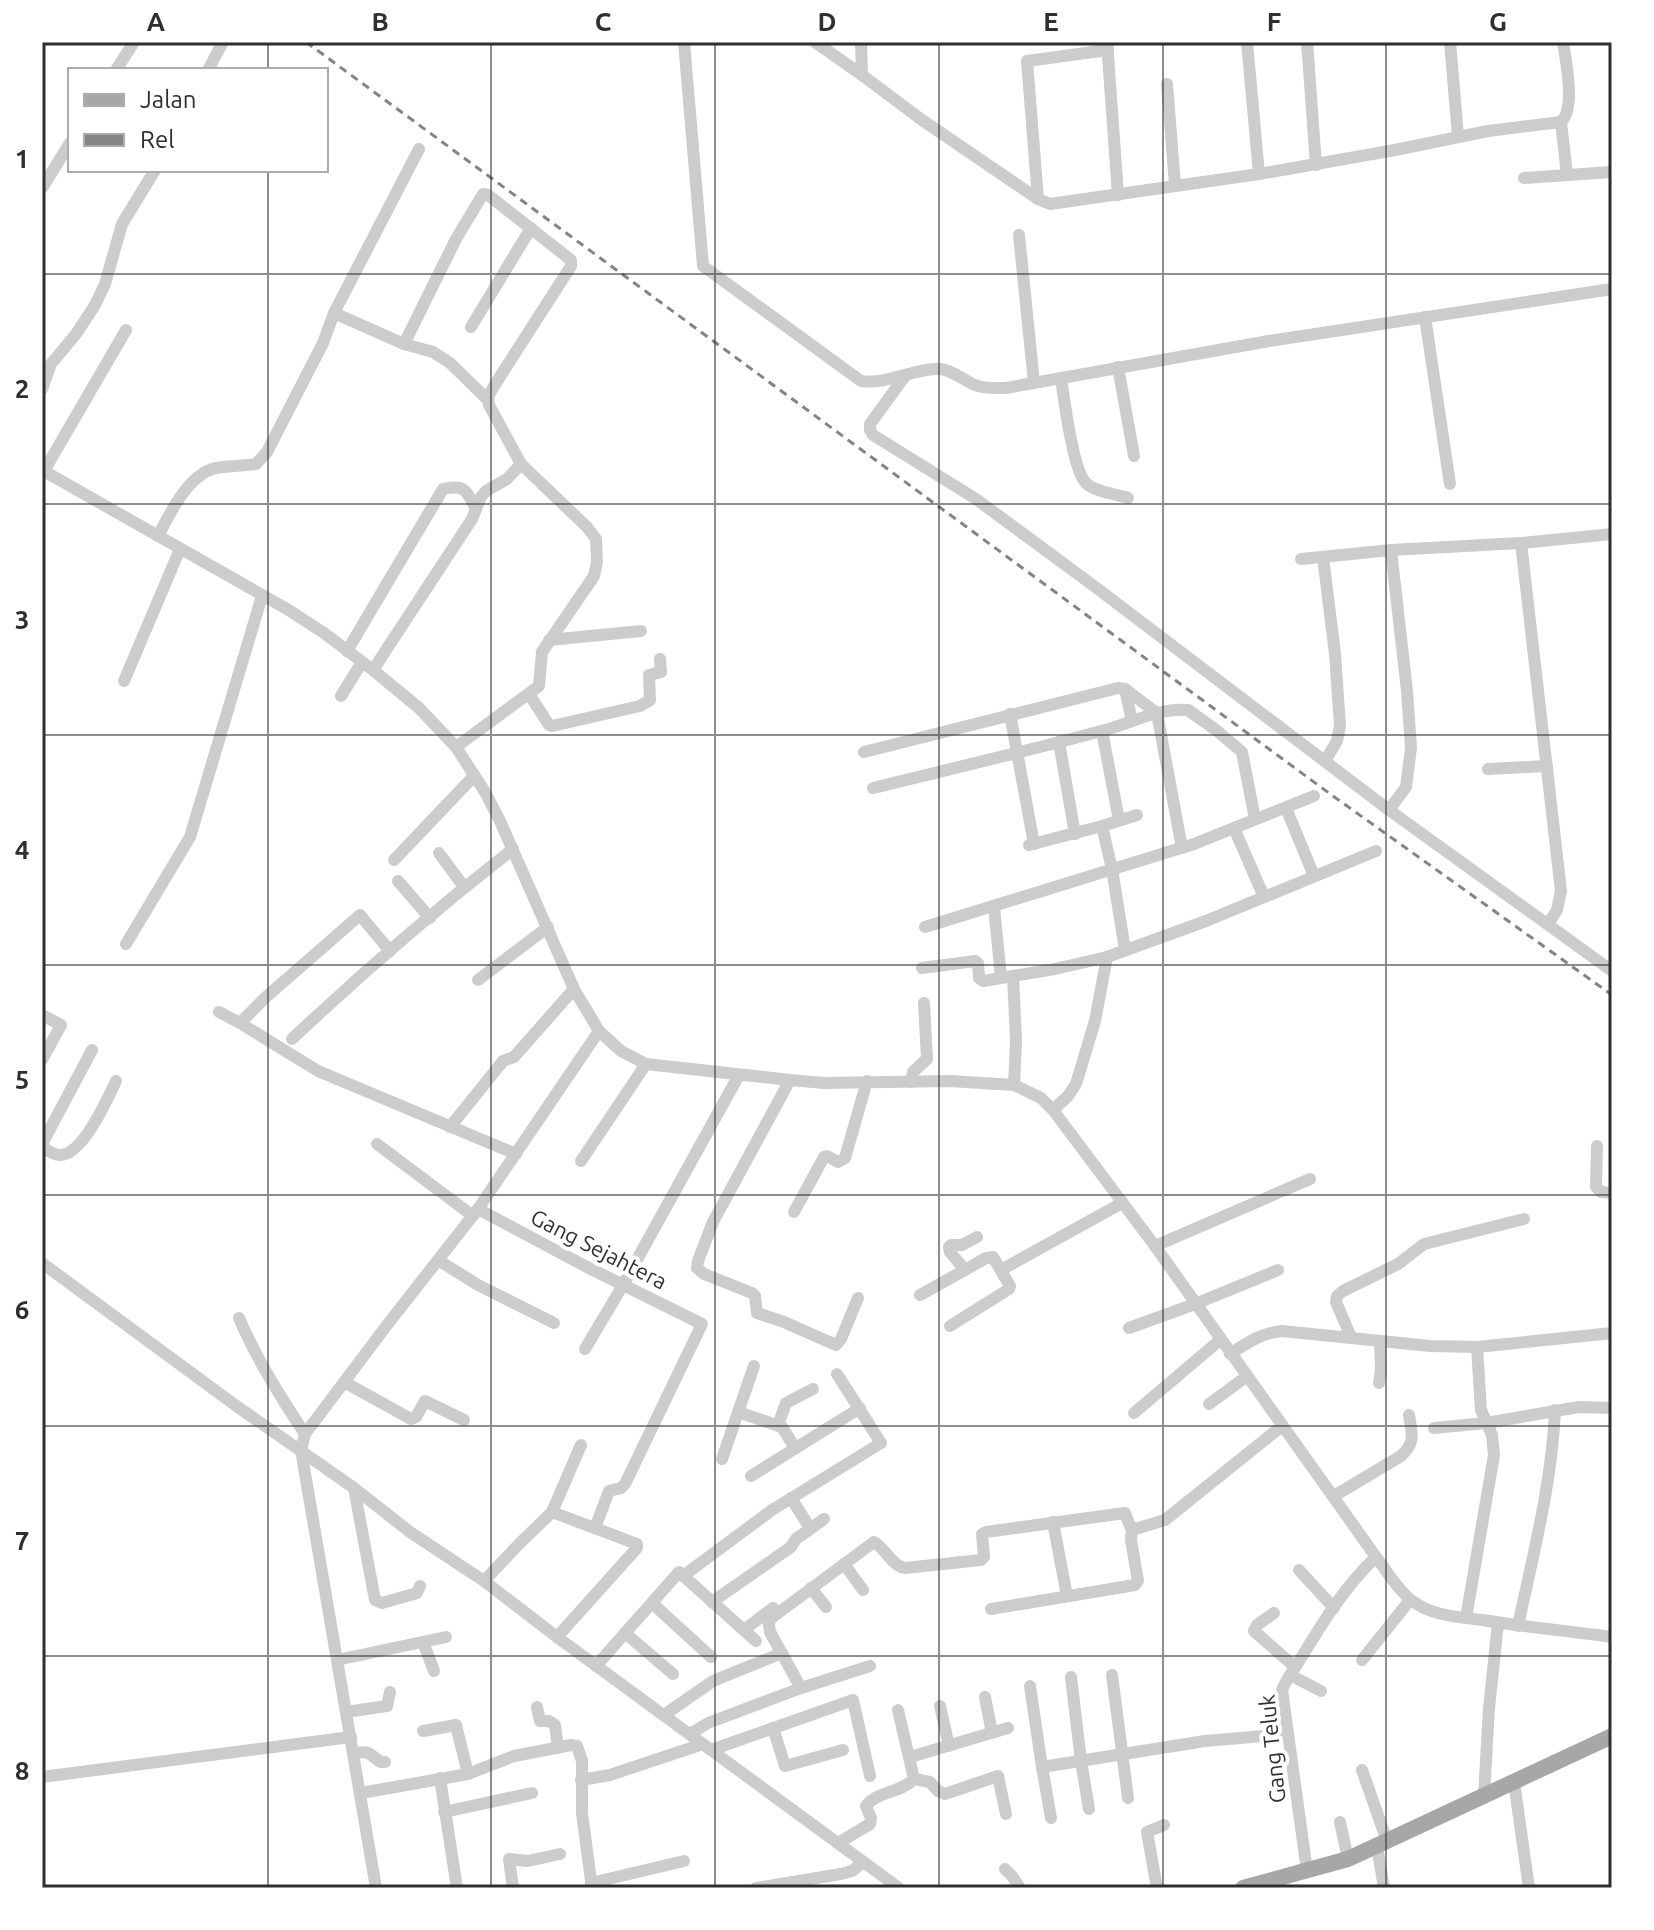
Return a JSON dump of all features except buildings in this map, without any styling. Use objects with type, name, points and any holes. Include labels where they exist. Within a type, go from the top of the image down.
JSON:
[{"type":"main road","points":[[1243,1888],[1348,1859],[1612,1736]]},
{"type":"street","points":[[117,68],[134,42]]},
{"type":"street","points":[[209,68],[223,42]]},
{"type":"street","points":[[684,42],[703,266],[861,381],[871,382],[935,369],[949,370],[976,385],[992,389],[1612,289]]},
{"type":"street","points":[[815,42],[922,120],[1038,199],[1050,204],[1316,165],[1458,136],[1561,122],[1567,115],[1569,104],[1563,42]]},
{"type":"street","points":[[861,42],[862,75]]},
{"type":"street","points":[[1247,42],[1259,174]]},
{"type":"street","points":[[1307,42],[1316,165]]},
{"type":"street","points":[[1450,42],[1458,136]]},
{"type":"street","points":[[1038,199],[1027,61],[1107,46],[1118,195]]},
{"type":"street","points":[[1167,84],[1175,185]]},
{"type":"street","points":[[1561,122],[1567,175]]},
{"type":"street","points":[[42,188],[68,146]]},
{"type":"street","points":[[158,536],[181,495],[202,474],[219,467],[256,464],[263,458],[419,149]]},
{"type":"street","points":[[42,389],[51,364],[95,305],[105,284],[122,224],[154,172]]},
{"type":"street","points":[[1524,178],[1612,172]]},
{"type":"street","points":[[404,344],[456,239],[481,196],[488,195],[569,257],[571,266],[488,400]]},
{"type":"street","points":[[471,327],[531,228]]},
{"type":"street","points":[[1019,235],[1034,383]]},
{"type":"street","points":[[334,313],[404,344],[433,352],[450,363],[488,400],[521,464],[596,539],[594,576],[542,652],[541,684],[456,747]]},
{"type":"street","points":[[1425,317],[1450,484]]},
{"type":"street","points":[[126,330],[43,470],[312,625],[419,708],[456,747],[485,792],[574,989],[599,1031],[621,1051],[646,1064],[739,1075],[824,1083],[950,1081],[1014,1085],[1041,1098],[1155,1246],[1246,1377],[1410,1600],[1445,1615],[1612,1637]]},
{"type":"street","points":[[1118,367],[1134,456]]},
{"type":"street","points":[[905,376],[870,424],[873,435],[976,499],[1389,810],[1612,971]]},
{"type":"street","points":[[1061,378],[1076,463],[1083,481],[1128,498]]},
{"type":"street","points":[[1061,378],[1076,455],[1095,499]]},
{"type":"street","points":[[341,696],[368,666],[472,519],[481,497],[507,479],[521,464]]},
{"type":"street","points":[[347,651],[443,489],[456,486],[464,490],[476,509]]},
{"type":"street","points":[[1301,559],[1612,534]]},
{"type":"street","points":[[1521,543],[1561,891],[1557,910],[1548,924]]},
{"type":"street","points":[[124,681],[180,549]]},
{"type":"street","points":[[1389,810],[1406,787],[1411,748],[1391,550]]},
{"type":"street","points":[[1323,557],[1340,719],[1338,737],[1325,761]]},
{"type":"street","points":[[126,944],[190,837],[262,596]]},
{"type":"street","points":[[549,640],[641,631]]},
{"type":"street","points":[[529,694],[552,726],[640,706],[650,700],[648,676],[661,672],[660,659]]},
{"type":"street","points":[[864,752],[1010,714],[1118,688],[1125,689],[1157,713],[1182,848]]},
{"type":"street","points":[[1125,689],[1132,721]]},
{"type":"street","points":[[873,788],[1102,731],[1177,709],[1188,710],[1240,750],[1255,819]]},
{"type":"street","points":[[1010,714],[1030,845],[1137,815]]},
{"type":"street","points":[[1102,731],[1119,820]]},
{"type":"street","points":[[1059,742],[1075,834]]},
{"type":"street","points":[[1488,769],[1547,766]]},
{"type":"street","points":[[394,860],[474,776]]},
{"type":"street","points":[[925,927],[1182,848],[1314,796]]},
{"type":"street","points":[[1286,808],[1314,876]]},
{"type":"street","points":[[1102,826],[1125,950]]},
{"type":"street","points":[[1234,828],[1264,897]]},
{"type":"street","points":[[292,1039],[464,887],[513,849]]},
{"type":"street","points":[[922,968],[974,960],[978,963],[981,980],[987,981],[1107,957],[1376,851]]},
{"type":"street","points":[[439,853],[464,887]]},
{"type":"street","points":[[398,881],[430,918]]},
{"type":"street","points":[[994,907],[1016,1041],[1014,1085]]},
{"type":"street","points":[[240,1023],[360,915],[390,951]]},
{"type":"street","points":[[478,980],[548,927]]},
{"type":"street","points":[[1053,1110],[1076,1084],[1095,1021],[1107,957]]},
{"type":"street","points":[[450,1127],[503,1061],[514,1057],[574,989]]},
{"type":"street","points":[[911,1082],[913,1072],[927,1059],[924,1003]]},
{"type":"street","points":[[219,1012],[318,1071],[516,1154]]},
{"type":"street","points":[[42,1015],[61,1025],[42,1060]]},
{"type":"street","points":[[376,1888],[301,1450],[305,1434],[475,1213],[599,1031]]},
{"type":"street","points":[[92,1050],[42,1146],[59,1155],[73,1149],[97,1120],[116,1081]]},
{"type":"street","points":[[581,1161],[646,1064]]},
{"type":"street","points":[[585,1349],[739,1075]]},
{"type":"street","points":[[790,1080],[713,1222],[697,1268],[704,1274],[752,1293],[757,1313],[836,1345],[858,1298]]},
{"type":"street","points":[[794,1212],[824,1157],[829,1156],[838,1162],[844,1160],[867,1081]]},
{"type":"street","name":"Gang Sejahtera","points":[[377,1144],[475,1213],[702,1324],[625,1484],[609,1491],[595,1528]]},
{"type":"street","points":[[1604,1144],[1596,1187],[1601,1192],[1612,1193]]},
{"type":"street","points":[[1155,1246],[1310,1179]]},
{"type":"street","points":[[1001,1270],[1122,1203]]},
{"type":"street","points":[[1351,1337],[1336,1302],[1343,1291],[1398,1264],[1424,1244],[1524,1219]]},
{"type":"street","points":[[965,1270],[949,1247],[977,1237]]},
{"type":"street","points":[[920,1295],[992,1256],[1009,1289],[950,1326]]},
{"type":"street","points":[[438,1260],[478,1285],[554,1323]]},
{"type":"street","points":[[42,1263],[354,1488],[410,1532],[484,1581],[899,1888]]},
{"type":"street","points":[[1129,1328],[1278,1270]]},
{"type":"street","points":[[239,1318],[271,1382],[305,1434]]},
{"type":"street","points":[[1230,1354],[1252,1339],[1270,1332],[1292,1331],[1430,1346],[1477,1347],[1612,1333]]},
{"type":"street","points":[[1134,1413],[1220,1340]]},
{"type":"street","points":[[1379,1383],[1380,1341]]},
{"type":"street","points":[[1466,1618],[1494,1455],[1492,1435],[1481,1410],[1477,1347]]},
{"type":"street","points":[[722,1459],[754,1366]]},
{"type":"street","points":[[683,1576],[772,1510],[881,1443],[837,1374]]},
{"type":"street","points":[[1209,1404],[1246,1377]]},
{"type":"street","points":[[344,1382],[411,1419],[416,1417],[425,1401],[464,1420]]},
{"type":"street","points":[[778,1425],[786,1403],[813,1389]]},
{"type":"street","points":[[1434,1428],[1486,1423],[1579,1407],[1612,1408]]},
{"type":"street","points":[[751,1476],[860,1408]]},
{"type":"street","points":[[1518,1626],[1542,1515],[1555,1410]]},
{"type":"street","points":[[738,1412],[782,1427],[795,1448]]},
{"type":"street","points":[[1334,1496],[1409,1449],[1412,1442],[1409,1415]]},
{"type":"street","points":[[1132,1528],[1165,1520],[1282,1426]]},
{"type":"street","points":[[484,1581],[552,1512],[581,1445]]},
{"type":"street","points":[[354,1488],[375,1600],[382,1603],[417,1593],[420,1586]]},
{"type":"street","points":[[791,1498],[810,1528]]},
{"type":"street","points":[[552,1512],[636,1542],[637,1548],[557,1637]]},
{"type":"street","points":[[801,1688],[770,1632],[770,1619],[875,1542],[901,1568],[975,1562],[984,1557],[982,1534],[1125,1513],[1132,1528],[1138,1581],[1135,1585],[991,1609]]},
{"type":"street","points":[[712,1602],[791,1547],[796,1539],[824,1519]]},
{"type":"street","points":[[1053,1522],[1067,1596]]},
{"type":"street","name":"Gang Teluk","points":[[1307,1871],[1283,1686],[1356,1575],[1376,1557]]},
{"type":"street","points":[[844,1564],[863,1590]]},
{"type":"street","points":[[1299,1570],[1334,1608]]},
{"type":"street","points":[[596,1666],[679,1572],[756,1641]]},
{"type":"street","points":[[744,1630],[819,1575]]},
{"type":"street","points":[[811,1588],[826,1607]]},
{"type":"street","points":[[1362,1660],[1410,1600]]},
{"type":"street","points":[[652,1603],[711,1657]]},
{"type":"street","points":[[1274,1613],[1257,1625],[1254,1631],[1293,1671],[1321,1691]]},
{"type":"street","points":[[1484,1796],[1498,1623]]},
{"type":"street","points":[[625,1633],[673,1674]]},
{"type":"street","points":[[337,1660],[446,1637]]},
{"type":"street","points":[[423,1642],[434,1671]]},
{"type":"street","points":[[664,1715],[713,1681],[782,1653]]},
{"type":"street","points":[[690,1734],[708,1723],[870,1666]]},
{"type":"street","points":[[1112,1675],[1128,1798]]},
{"type":"street","points":[[1071,1677],[1089,1809]]},
{"type":"street","points":[[1030,1686],[1051,1818]]},
{"type":"street","points":[[346,1712],[387,1706],[390,1692]]},
{"type":"street","points":[[985,1697],[992,1733]]},
{"type":"street","points":[[581,1780],[610,1775],[773,1728],[853,1700],[870,1776]]},
{"type":"street","points":[[940,1706],[949,1746]]},
{"type":"street","points":[[537,1707],[540,1721],[555,1724],[558,1748]]},
{"type":"street","points":[[898,1710],[914,1779]]},
{"type":"street","points":[[423,1731],[456,1725],[468,1774]]},
{"type":"street","points":[[773,1728],[785,1766],[843,1750]]},
{"type":"street","points":[[910,1757],[1008,1728]]},
{"type":"street","points":[[1042,1767],[1205,1741],[1288,1734]]},
{"type":"street","points":[[42,1777],[351,1737]]},
{"type":"street","points":[[361,1793],[468,1774],[514,1756],[577,1746],[582,1761],[583,1821],[592,1885],[684,1861]]},
{"type":"street","points":[[353,1753],[371,1753],[380,1762],[385,1762]]},
{"type":"street","points":[[1362,1770],[1382,1844],[1384,1888]]},
{"type":"street","points":[[914,1779],[930,1782],[945,1794],[998,1776],[1006,1814]]},
{"type":"street","points":[[440,1778],[457,1888]]},
{"type":"street","points":[[838,1843],[870,1824],[866,1806],[872,1799],[905,1788],[914,1779]]},
{"type":"street","points":[[1514,1782],[1529,1888]]},
{"type":"street","points":[[444,1812],[532,1793]]},
{"type":"street","points":[[1340,1822],[1348,1859]]},
{"type":"street","points":[[1157,1888],[1147,1832],[1164,1825]]},
{"type":"street","points":[[513,1888],[509,1859],[528,1861],[560,1854]]},
{"type":"street","points":[[756,1888],[828,1882],[863,1862]]},
{"type":"street","points":[[1005,1869],[1020,1888]]},
{"type":"railway","points":[[306,42],[1333,796],[1612,995]]}]
